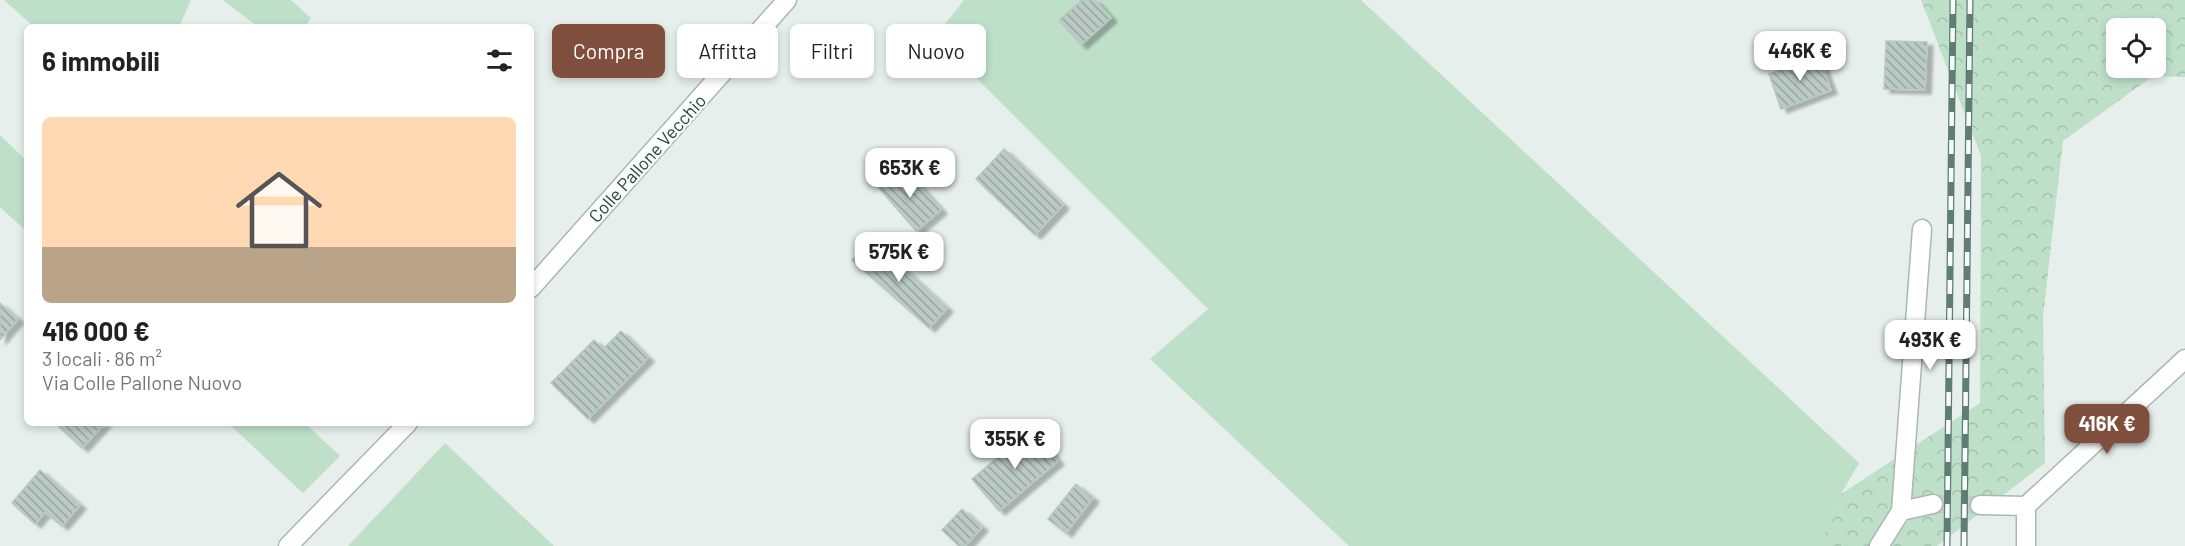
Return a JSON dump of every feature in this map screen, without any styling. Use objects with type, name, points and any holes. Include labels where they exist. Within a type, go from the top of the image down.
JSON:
[{"type":"street","name":"Colle Pallone Vecchio","points":[[534,285],[787,0]]},
{"type":"street","points":[[1879,546],[1901,510],[1922,230]]},
{"type":"street","points":[[1980,505],[2026,506],[2184,361]]},
{"type":"street","points":[[288,546],[405,426]]},
{"type":"street","points":[[1901,510],[1933,504]]},
{"type":"street","points":[[2026,506],[2026,546]]},
{"type":"green space","points":[[4,0],[191,0],[180,24],[31,24]]},
{"type":"green space","points":[[223,0],[291,0],[311,18],[307,24],[254,24]]},
{"type":"green space","points":[[964,0],[1361,0],[1859,463],[1841,494],[1819,546],[1349,546],[1150,359],[1208,309],[976,78],[986,78],[986,24],[945,24]]},
{"type":"green space","points":[[1921,0],[2185,0],[2185,77],[2166,76],[2166,18],[2106,18],[2106,78],[2150,78],[2063,141],[2043,316],[2045,463],[1937,546],[1819,546],[1841,494],[1980,403],[1981,156]]},
{"type":"green space","points":[[0,135],[24,158],[24,229],[0,207]]},
{"type":"green space","points":[[231,426],[308,426],[340,456],[303,493]]},
{"type":"green space","points":[[445,443],[554,546],[348,546]]},
{"type":"building","points":[[1082,0],[1095,0],[1111,18],[1081,45],[1059,20]]},
{"type":"building","points":[[1886,41],[1927,42],[1925,90],[1884,89]]},
{"type":"building","points":[[1819,56],[1831,90],[1781,109],[1769,74]]},
{"type":"building","points":[[1004,149],[1063,205],[1035,235],[976,179]]},
{"type":"building","points":[[903,167],[941,210],[916,231],[879,188]]},
{"type":"building","points":[[871,239],[947,308],[929,328],[852,260]]},
{"type":"building","points":[[0,303],[18,319],[0,340]]},
{"type":"building","points":[[621,331],[648,358],[588,419],[551,383],[594,340],[603,349]]},
{"type":"building","points":[[58,426],[102,426],[82,448]]},
{"type":"building","points":[[1031,429],[1058,461],[999,511],[972,479]]},
{"type":"building","points":[[40,470],[80,505],[62,526],[45,512],[35,524],[12,503]]},
{"type":"building","points":[[1076,484],[1093,498],[1066,533],[1048,519]]},
{"type":"building","points":[[962,509],[982,527],[965,546],[959,546],[942,530]]},
{"type":"tunnel","points":[[1933,504],[1980,505]]},
{"type":"railway","points":[[1947,546],[1953,0]]},
{"type":"railway","points":[[1964,546],[1970,0]]}]
